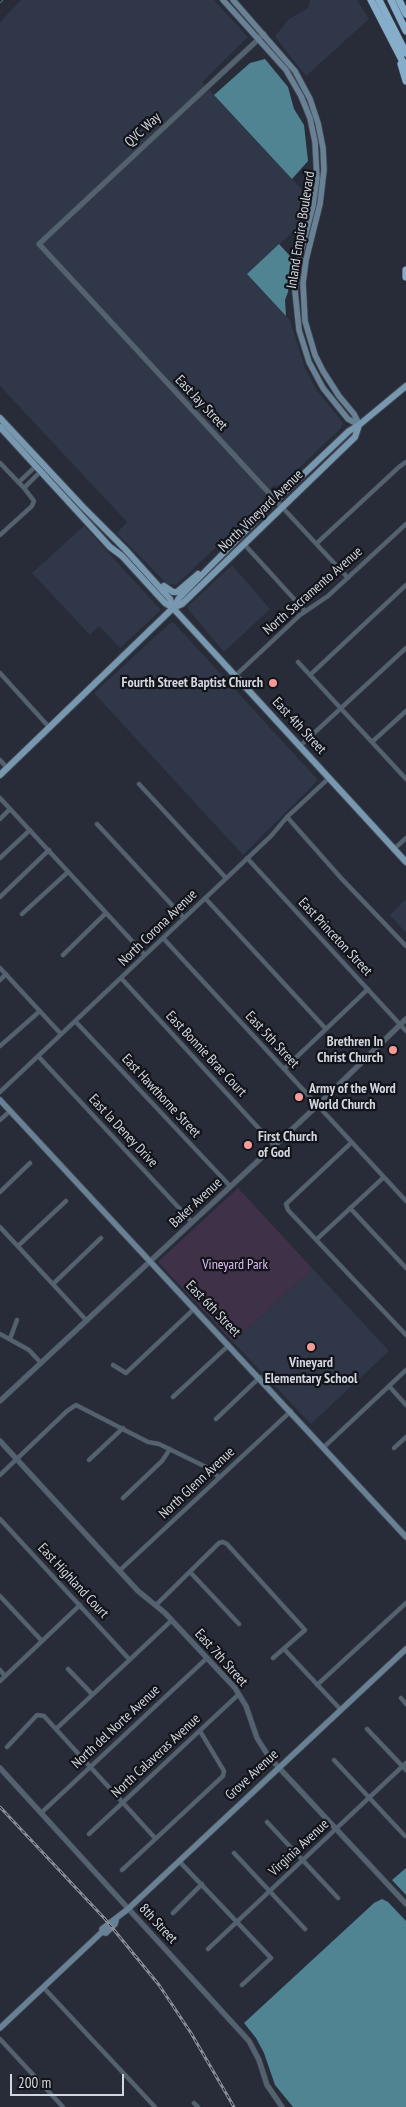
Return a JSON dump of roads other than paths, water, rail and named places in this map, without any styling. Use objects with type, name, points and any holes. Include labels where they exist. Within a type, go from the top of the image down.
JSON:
[{"type":"highway","points":[[371,0],[406,68]]},
{"type":"highway","points":[[379,0],[406,53]]},
{"type":"highway","points":[[391,0],[406,31]]},
{"type":"highway","points":[[399,0],[406,14]]},
{"type":"highway","points":[[397,50],[406,80]]},
{"type":"highway","points":[[406,270],[406,277]]},
{"type":"main road","points":[[224,0],[262,37]]},
{"type":"main road","points":[[233,0],[262,37]]},
{"type":"main road","name":"Inland Empire Boulevard","points":[[262,37],[295,71],[310,100],[318,122],[323,148],[324,170],[320,204],[306,260],[303,283],[305,321],[313,350],[323,371],[354,414],[359,425]]},
{"type":"main road","name":"North Vineyard Avenue","points":[[0,775],[173,608],[179,598],[276,500],[349,431],[405,388]]},
{"type":"main road","name":"East 4th Street","points":[[0,418],[82,508],[125,549],[170,599],[173,608]]},
{"type":"main road","name":"North Vineyard Avenue","points":[[173,608],[182,604],[355,437],[359,425]]},
{"type":"main road","name":"East 4th Street","points":[[0,427],[110,547],[122,556],[165,603],[173,608],[406,862]]},
{"type":"main road","points":[[218,570],[220,562],[236,545],[239,537]]},
{"type":"main road","points":[[125,549],[133,553],[172,592],[177,592],[199,573],[206,572]]},
{"type":"main road","name":"East 6th Street","points":[[0,1100],[406,1536]]},
{"type":"main road","name":"Grove Avenue","points":[[0,2028],[102,1932],[106,1933],[115,1924],[116,1920],[406,1649]]},
{"type":"street","name":"QVC Way","points":[[39,244],[262,37]]},
{"type":"street","name":"East Jay Street","points":[[39,244],[348,578]]},
{"type":"street","points":[[317,543],[399,466],[406,462]]},
{"type":"street","points":[[0,463],[34,499],[34,504],[0,535]]},
{"type":"street","points":[[18,482],[36,466]]},
{"type":"street","points":[[24,488],[41,471]]},
{"type":"street","name":"North Sacramento Avenue","points":[[235,676],[305,611],[324,600],[406,524]]},
{"type":"street","points":[[244,544],[305,611]]},
{"type":"street","points":[[310,675],[406,585]]},
{"type":"street","points":[[300,746],[406,648]]},
{"type":"street","points":[[298,662],[405,776]]},
{"type":"street","points":[[0,673],[50,727]]},
{"type":"street","points":[[372,742],[406,711]]},
{"type":"street","points":[[0,760],[7,768]]},
{"type":"street","name":"North Corona Avenue","points":[[0,1092],[329,778]]},
{"type":"street","points":[[139,784],[226,878]]},
{"type":"street","points":[[0,798],[145,955]]},
{"type":"street","points":[[0,818],[10,809]]},
{"type":"street","points":[[287,817],[406,946]]},
{"type":"street","points":[[97,824],[184,918]]},
{"type":"street","points":[[0,858],[30,830]]},
{"type":"street","points":[[394,849],[406,838]]},
{"type":"street","points":[[0,897],[49,850]]},
{"type":"street","name":"East Princeton Street","points":[[247,858],[406,1031]]},
{"type":"street","points":[[22,914],[68,872]]},
{"type":"street","points":[[205,898],[326,1029]]},
{"type":"street","points":[[63,955],[106,913]]},
{"type":"street","name":"East 5th Street","points":[[163,938],[406,1200]]},
{"type":"street","points":[[0,968],[62,1034]]},
{"type":"street","points":[[0,980],[6,974]]},
{"type":"street","name":"East Bonnie Brae Court","points":[[121,978],[274,1144]]},
{"type":"street","points":[[284,1069],[368,989]]},
{"type":"street","points":[[0,1046],[40,1012]]},
{"type":"street","name":"Baker Avenue","points":[[0,1401],[318,1105],[406,1020]]},
{"type":"street","name":"East Hawthorne Street","points":[[75,1021],[230,1186]]},
{"type":"street","name":"East la Deney Drive","points":[[38,1056],[192,1222]]},
{"type":"street","points":[[0,1120],[10,1111]]},
{"type":"street","points":[[352,1142],[286,1204],[288,1210],[406,1334]]},
{"type":"street","points":[[0,1192],[30,1163]]},
{"type":"street","points":[[317,1239],[384,1177]]},
{"type":"street","points":[[18,1246],[66,1201]]},
{"type":"street","points":[[350,1208],[406,1268]]},
{"type":"street","points":[[0,1227],[87,1321]]},
{"type":"street","points":[[53,1284],[101,1238]]},
{"type":"street","points":[[114,1365],[126,1373],[195,1308]]},
{"type":"street","points":[[10,1339],[17,1320]]},
{"type":"street","points":[[0,1334],[29,1350],[41,1363]]},
{"type":"street","points":[[173,1397],[229,1344]]},
{"type":"street","points":[[324,1447],[406,1370]]},
{"type":"street","points":[[216,1419],[260,1378]]},
{"type":"street","points":[[389,1386],[406,1405]]},
{"type":"street","points":[[0,1475],[67,1411],[76,1405],[148,1442],[159,1444],[212,1470],[219,1478]]},
{"type":"street","name":"North Glenn Avenue","points":[[120,1571],[291,1411]]},
{"type":"street","points":[[89,1460],[123,1428]]},
{"type":"street","points":[[394,1448],[406,1437]]},
{"type":"street","name":"East 7th Street","points":[[0,1441],[138,1591],[172,1620],[239,1694],[246,1706],[262,1747],[278,1768],[406,1904]]},
{"type":"street","points":[[123,1498],[162,1461],[170,1449]]},
{"type":"street","name":"East Highland Court","points":[[0,1519],[129,1659]]},
{"type":"street","points":[[156,1605],[223,1542],[227,1544],[305,1630],[273,1658]]},
{"type":"street","points":[[190,1572],[239,1624]]},
{"type":"street","points":[[0,1596],[42,1641]]},
{"type":"street","points":[[317,1685],[406,1603]]},
{"type":"street","points":[[0,1681],[80,1606]]},
{"type":"street","points":[[56,1729],[172,1620]]},
{"type":"street","points":[[284,1649],[341,1710]]},
{"type":"street","name":"North del Norte Avenue","points":[[41,1813],[207,1658]]},
{"type":"street","points":[[68,1669],[92,1694]]},
{"type":"street","points":[[0,1670],[5,1676]]},
{"type":"street","name":"North Calaveras Avenue","points":[[88,1834],[239,1694]]},
{"type":"street","points":[[401,1698],[406,1704]]},
{"type":"street","points":[[7,1747],[34,1718],[40,1715],[44,1716],[155,1838]]},
{"type":"street","points":[[367,1729],[405,1766]]},
{"type":"street","points":[[122,1870],[223,1776],[224,1771],[200,1731]]},
{"type":"street","points":[[334,1760],[405,1836]]},
{"type":"street","name":"Virginia Avenue","points":[[208,1949],[405,1766]]},
{"type":"street","name":"8th Street","points":[[0,1768],[249,2041],[259,2060],[267,2085],[282,2107]]},
{"type":"street","points":[[267,1822],[338,1898]]},
{"type":"street","points":[[234,1853],[305,1929]]},
{"type":"street","points":[[179,1861],[271,1958],[242,1985]]},
{"type":"street","points":[[174,1913],[202,1884]]},
{"type":"street","points":[[43,1987],[155,2107]]},
{"type":"street","points":[[0,2039],[63,2107]]},
{"type":"street","points":[[194,2103],[198,2107]]},
{"type":"waterway","points":[[0,3],[3,0]]},
{"type":"railway","points":[[0,1807],[105,1919],[159,1985],[191,2033],[234,2107]]},
{"type":"place","name":"Fourth Street Baptist Church","points":[[273,683]]},
{"type":"place","name":"Brethren In Christ Church","points":[[393,1050]]},
{"type":"place","name":"Army of the Word World Church","points":[[299,1097]]},
{"type":"place","name":"First Church of God","points":[[248,1145]]},
{"type":"place","name":"Vineyard Elementary School","points":[[311,1347]]},
{"type":"park label","name":"Vineyard Park","points":[[235,1265]]}]
